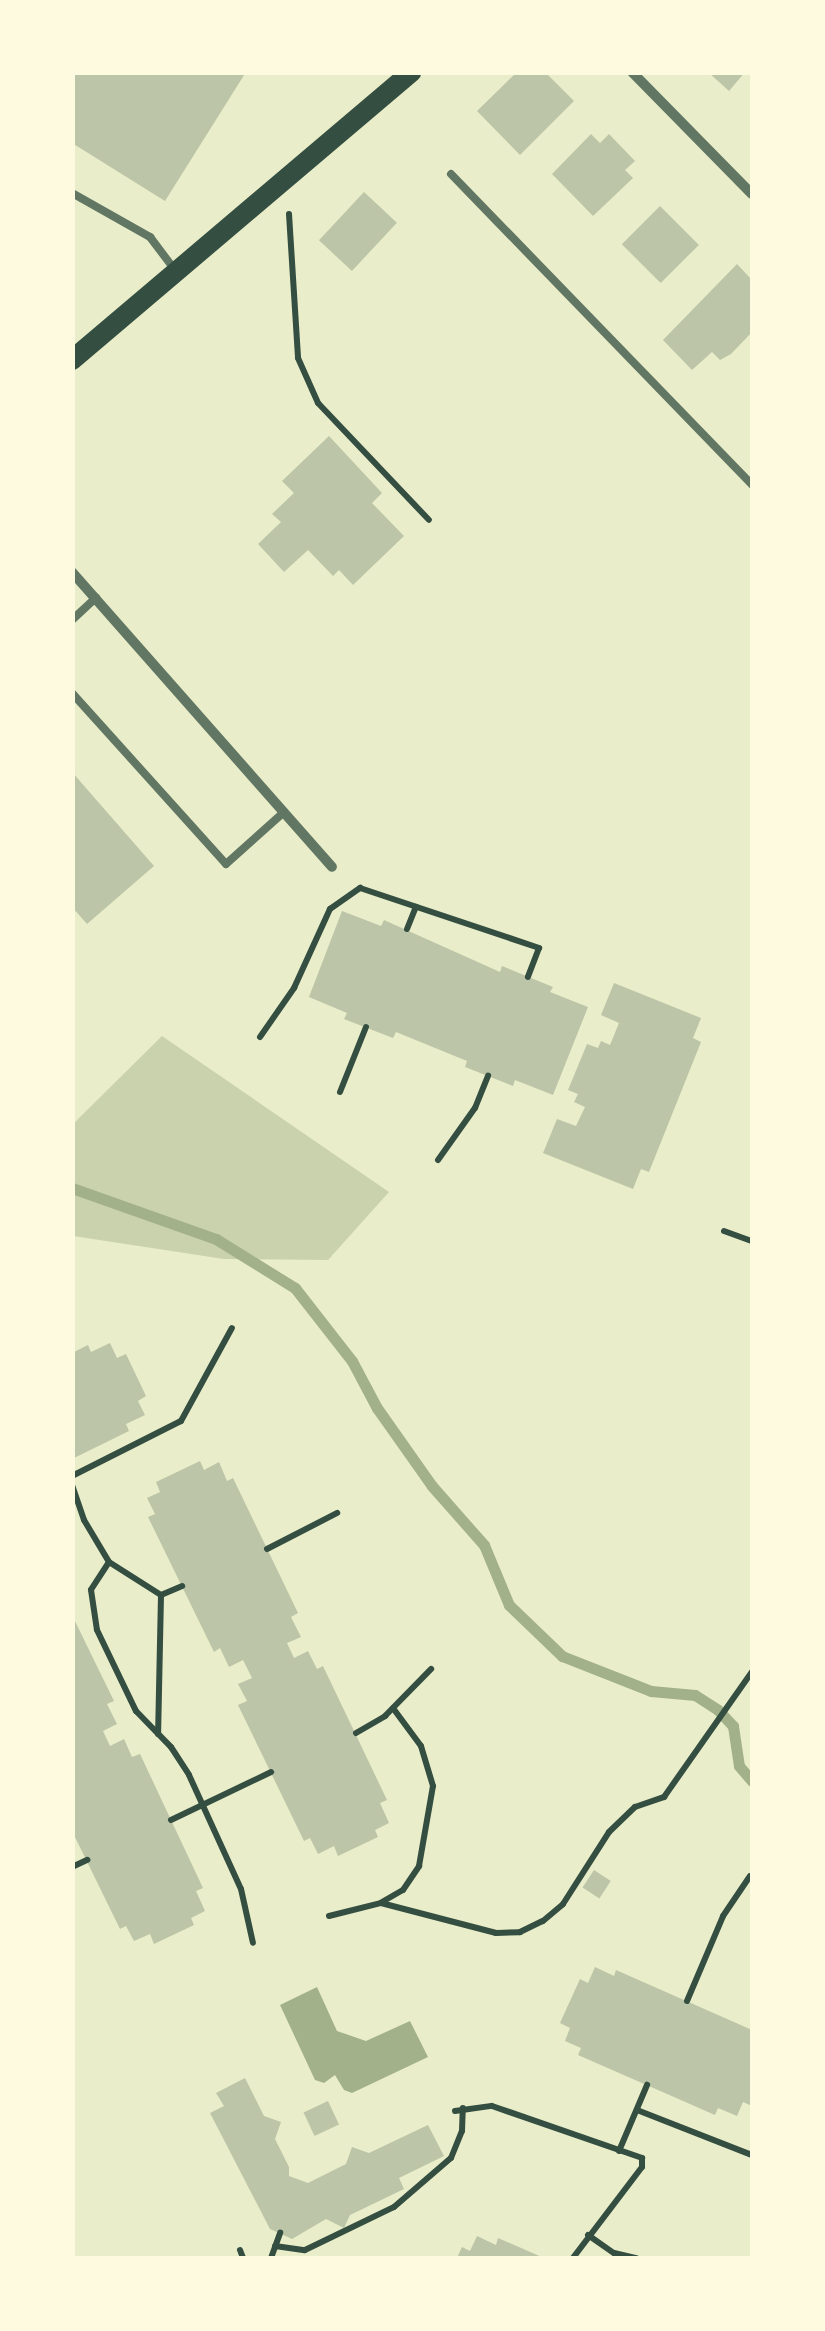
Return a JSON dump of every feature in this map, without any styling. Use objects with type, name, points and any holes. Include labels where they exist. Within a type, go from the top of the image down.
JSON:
[{"type":"main road","points":[[72,360],[412,72]]},
{"type":"street","points":[[632,72],[752,194]]},
{"type":"street","points":[[72,572],[332,867]]},
{"type":"lane","points":[[450,174],[752,485]]},
{"type":"lane","points":[[72,193],[150,237],[176,272]]},
{"type":"lane","points":[[72,620],[96,598]]},
{"type":"lane","points":[[72,693],[226,864],[284,812]]},
{"type":"path","points":[[287,178],[298,358],[318,404],[429,520]]},
{"type":"path","points":[[260,1037],[294,988],[330,909],[360,888],[538,948],[528,977]]},
{"type":"path","points":[[407,929],[416,907]]},
{"type":"path","points":[[340,1092],[366,1028]]},
{"type":"path","points":[[438,1160],[475,1108],[488,1076]]},
{"type":"path","points":[[724,1231],[752,1241]]},
{"type":"path","points":[[72,1476],[181,1421],[232,1328]]},
{"type":"path","points":[[72,1485],[84,1520],[109,1562],[161,1595]]},
{"type":"path","points":[[267,1549],[337,1512]]},
{"type":"path","points":[[109,1562],[91,1590],[93,1617],[136,1712],[180,1761],[202,1805],[247,1906],[252,1943]]},
{"type":"path","points":[[161,1595],[182,1586]]},
{"type":"path","points":[[158,1736],[161,1595]]},
{"type":"path","points":[[356,1733],[393,1708],[431,1670]]},
{"type":"path","points":[[381,1902],[426,1911],[484,1931],[508,1934],[530,1928],[563,1904],[609,1832],[635,1807],[664,1798],[752,1672]]},
{"type":"path","points":[[329,1916],[381,1902],[403,1890],[420,1866],[433,1786],[421,1746],[393,1708]]},
{"type":"path","points":[[171,1820],[271,1772]]},
{"type":"path","points":[[72,1867],[87,1860]]},
{"type":"path","points":[[687,2001],[723,1916],[750,1876]]},
{"type":"path","points":[[619,2151],[647,2085]]},
{"type":"path","points":[[275,2246],[305,2250],[394,2207],[451,2158],[462,2131],[459,2109],[492,2106],[642,2158],[644,2163],[572,2258]]},
{"type":"path","points":[[637,2110],[752,2155]]},
{"type":"path","points":[[271,2258],[280,2233]]},
{"type":"path","points":[[588,2234],[614,2253],[636,2258]]},
{"type":"shaded area","points":[[162,1036],[389,1192],[328,1260],[224,1259],[73,1236],[73,1124]]},
{"type":"shaded area","points":[[317,1987],[337,2031],[366,2041],[410,2021],[428,2057],[352,2093],[344,2090],[335,2075],[324,2083],[315,2080],[280,2005]]},
{"type":"building","points":[[72,72],[246,72],[165,201],[72,143]]},
{"type":"building","points":[[517,72],[545,72],[574,101],[520,155],[477,111]]},
{"type":"building","points":[[708,72],[745,72],[729,91]]},
{"type":"building","points":[[591,134],[600,143],[609,134],[635,161],[625,170],[633,178],[593,216],[552,174]]},
{"type":"building","points":[[364,192],[397,223],[352,271],[319,240]]},
{"type":"building","points":[[660,206],[699,245],[661,283],[622,244]]},
{"type":"building","points":[[737,264],[752,280],[752,332],[731,354],[720,360],[712,352],[692,370],[663,340]]},
{"type":"building","points":[[329,436],[382,493],[372,503],[404,536],[353,585],[339,570],[333,576],[308,550],[284,572],[258,544],[281,522],[272,514],[294,493],[282,481]]},
{"type":"building","points":[[72,772],[154,866],[87,924],[72,907]]},
{"type":"building","points":[[342,911],[381,926],[384,920],[500,972],[502,966],[588,1007],[553,1095],[515,1080],[513,1086],[465,1067],[467,1061],[396,1032],[393,1038],[344,1019],[347,1013],[309,997]]},
{"type":"building","points":[[614,983],[701,1018],[693,1038],[701,1042],[649,1172],[641,1169],[633,1189],[543,1153],[557,1119],[576,1126],[585,1107],[574,1102],[578,1094],[568,1090],[587,1044],[598,1048],[601,1041],[610,1045],[619,1023],[601,1015]]},
{"type":"building","points":[[110,1343],[117,1358],[126,1354],[146,1396],[138,1401],[145,1415],[126,1424],[129,1431],[72,1459],[72,1353],[88,1345],[91,1352]]},
{"type":"building","points":[[200,1461],[204,1470],[219,1462],[227,1481],[233,1478],[298,1613],[291,1617],[301,1637],[287,1643],[294,1658],[308,1651],[317,1669],[323,1666],[387,1800],[380,1803],[389,1823],[375,1830],[378,1837],[338,1856],[334,1846],[318,1854],[310,1838],[304,1841],[238,1705],[247,1701],[238,1684],[252,1678],[243,1660],[229,1667],[220,1648],[214,1652],[148,1517],[155,1514],[147,1498],[160,1492],[156,1482]]},
{"type":"building","points":[[72,1615],[114,1701],[107,1704],[117,1724],[103,1731],[110,1746],[124,1739],[132,1757],[140,1754],[203,1888],[196,1891],[205,1911],[191,1918],[194,1925],[154,1944],[150,1934],[134,1941],[126,1926],[120,1929],[72,1831]]},
{"type":"building","points":[[594,1870],[611,1881],[599,1899],[583,1888]]},
{"type":"building","points":[[595,1967],[614,1976],[616,1970],[752,2030],[752,2106],[743,2102],[737,2116],[718,2108],[715,2115],[578,2055],[581,2048],[565,2041],[570,2028],[560,2023],[580,1979],[588,1983]]},
{"type":"building","points":[[245,2078],[264,2116],[281,2122],[275,2139],[289,2167],[289,2176],[308,2183],[346,2164],[352,2147],[369,2153],[428,2125],[444,2156],[399,2178],[404,2189],[350,2215],[344,2228],[326,2219],[292,2239],[270,2229],[210,2113],[224,2106],[216,2093]]},
{"type":"building","points":[[328,2101],[339,2125],[315,2136],[304,2112]]},
{"type":"building","points":[[477,2236],[496,2245],[498,2238],[544,2258],[457,2258],[462,2247],[470,2251]]},
{"type":"waterway","points":[[72,1188],[216,1239],[295,1288],[352,1361],[377,1408],[432,1486],[484,1545],[509,1605],[562,1656],[651,1691],[695,1695],[718,1710],[733,1726],[739,1766],[752,1781]]}]
